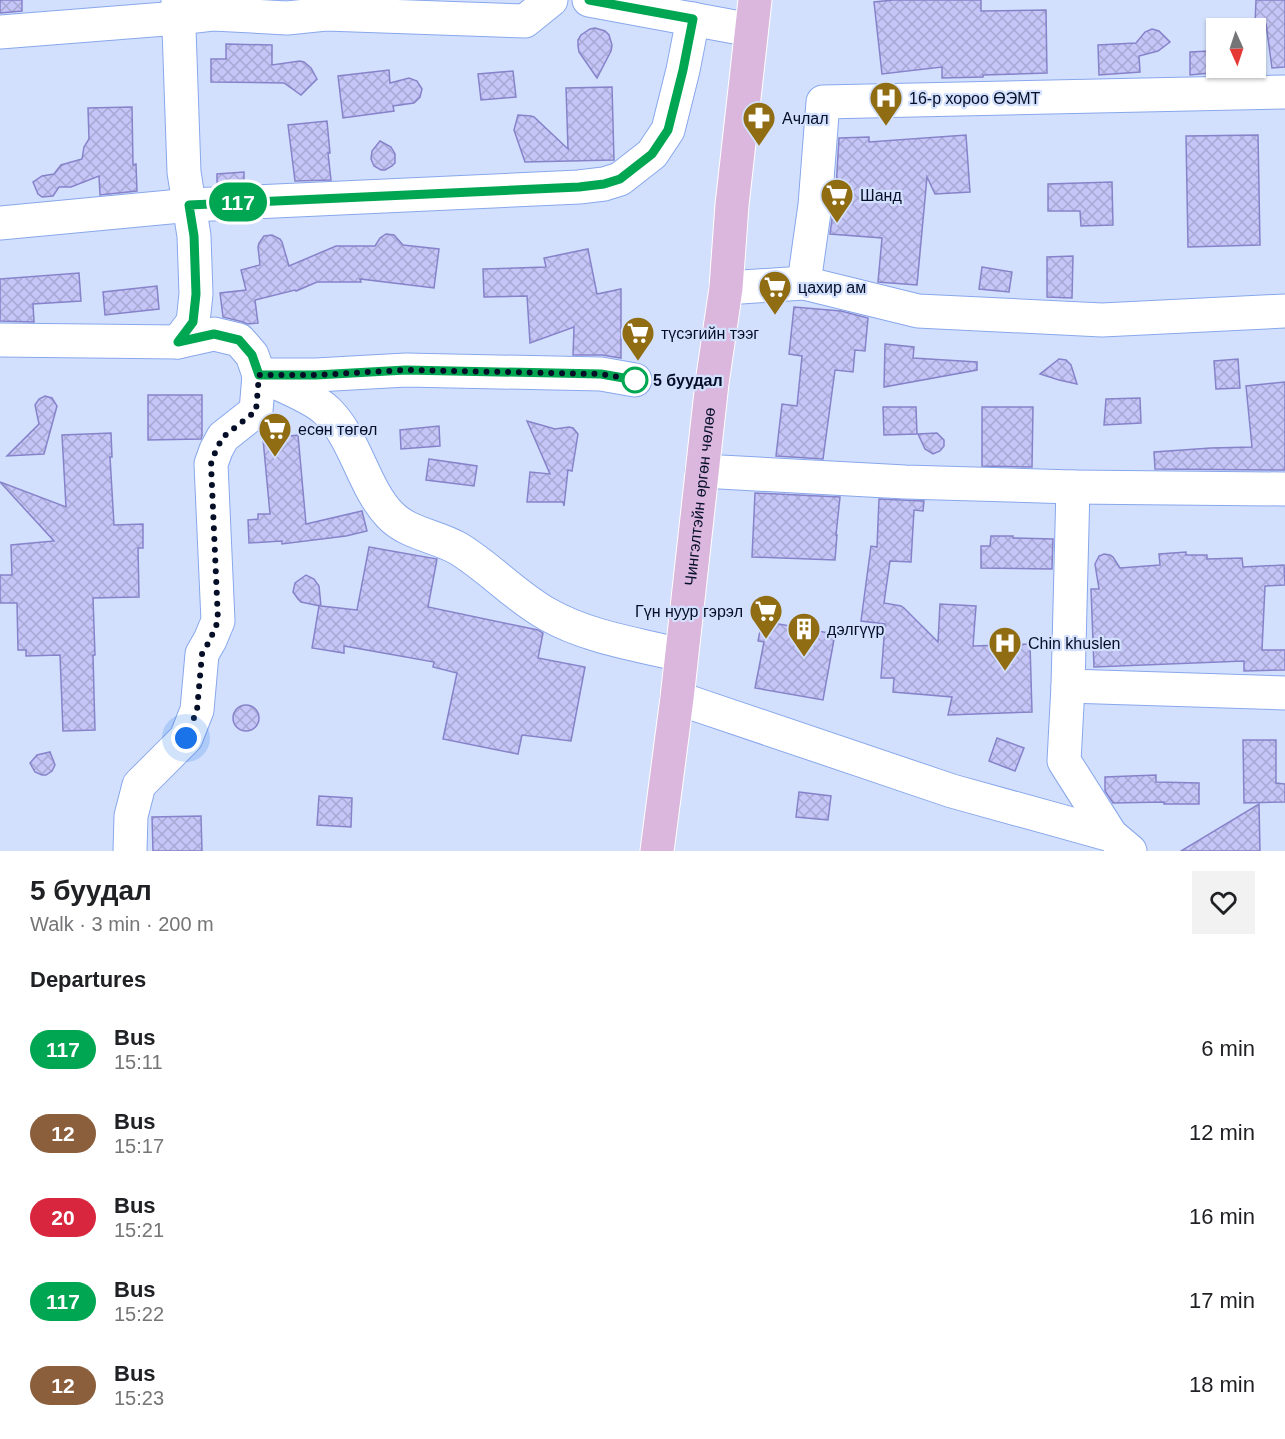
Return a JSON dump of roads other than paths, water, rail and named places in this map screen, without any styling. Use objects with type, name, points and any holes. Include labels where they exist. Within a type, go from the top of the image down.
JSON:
[{"type":"main road","name":"Чингэлтэйн өргөн чөлөө","points":[[657,851],[677,698],[712,383],[726,288],[732,205],[753,15]]},
{"type":"street","points":[[0,32],[178,9],[213,14],[287,18],[326,14],[525,21],[551,0]]},
{"type":"street","points":[[589,0],[693,19],[753,15]]},
{"type":"street","points":[[178,9],[184,172],[194,236],[196,294],[193,322],[178,342]]},
{"type":"street","points":[[0,223],[189,205],[604,184],[620,179],[652,154],[668,130],[693,19]]},
{"type":"street","points":[[804,284],[816,205],[823,102],[1285,92]]},
{"type":"street","points":[[726,288],[804,284],[918,311],[1102,320],[1285,311]]},
{"type":"street","points":[[0,340],[178,342],[214,334],[239,340],[252,355],[259,375],[256,411],[223,437],[211,464],[218,621],[202,654],[197,710],[186,738],[139,785],[130,816],[130,851]]},
{"type":"street","points":[[259,375],[316,375],[406,370],[601,374],[635,380]]},
{"type":"street","points":[[259,375],[318,403],[334,418],[383,506],[399,523],[457,548],[484,566],[527,601],[559,621],[593,634],[681,655]]},
{"type":"street","points":[[702,471],[905,482],[1073,487],[1285,489]]},
{"type":"street","points":[[1073,487],[1064,761],[1120,843]]},
{"type":"street","points":[[1068,686],[1285,693]]},
{"type":"street","points":[[677,698],[952,791],[1120,843]]},
{"type":"place","name":"16-р хороо ӨЭМТ","points":[[886,127]]},
{"type":"place","name":"Ачлал","points":[[759,147]]},
{"type":"place","name":"Шанд","points":[[837,224]]},
{"type":"place","name":"цахир ам","points":[[775,316]]},
{"type":"place","name":"түсэгийн тээг","points":[[638,362]]},
{"type":"place","name":"5 буудал","points":[[635,380]]},
{"type":"place","name":"есөн төгөл","points":[[275,458]]},
{"type":"place","name":"Гүн нуур гэрэл","points":[[766,640]]},
{"type":"place","name":"дэлгүүр","points":[[804,658]]},
{"type":"place","name":"Chin khuslen","points":[[1005,672]]}]
